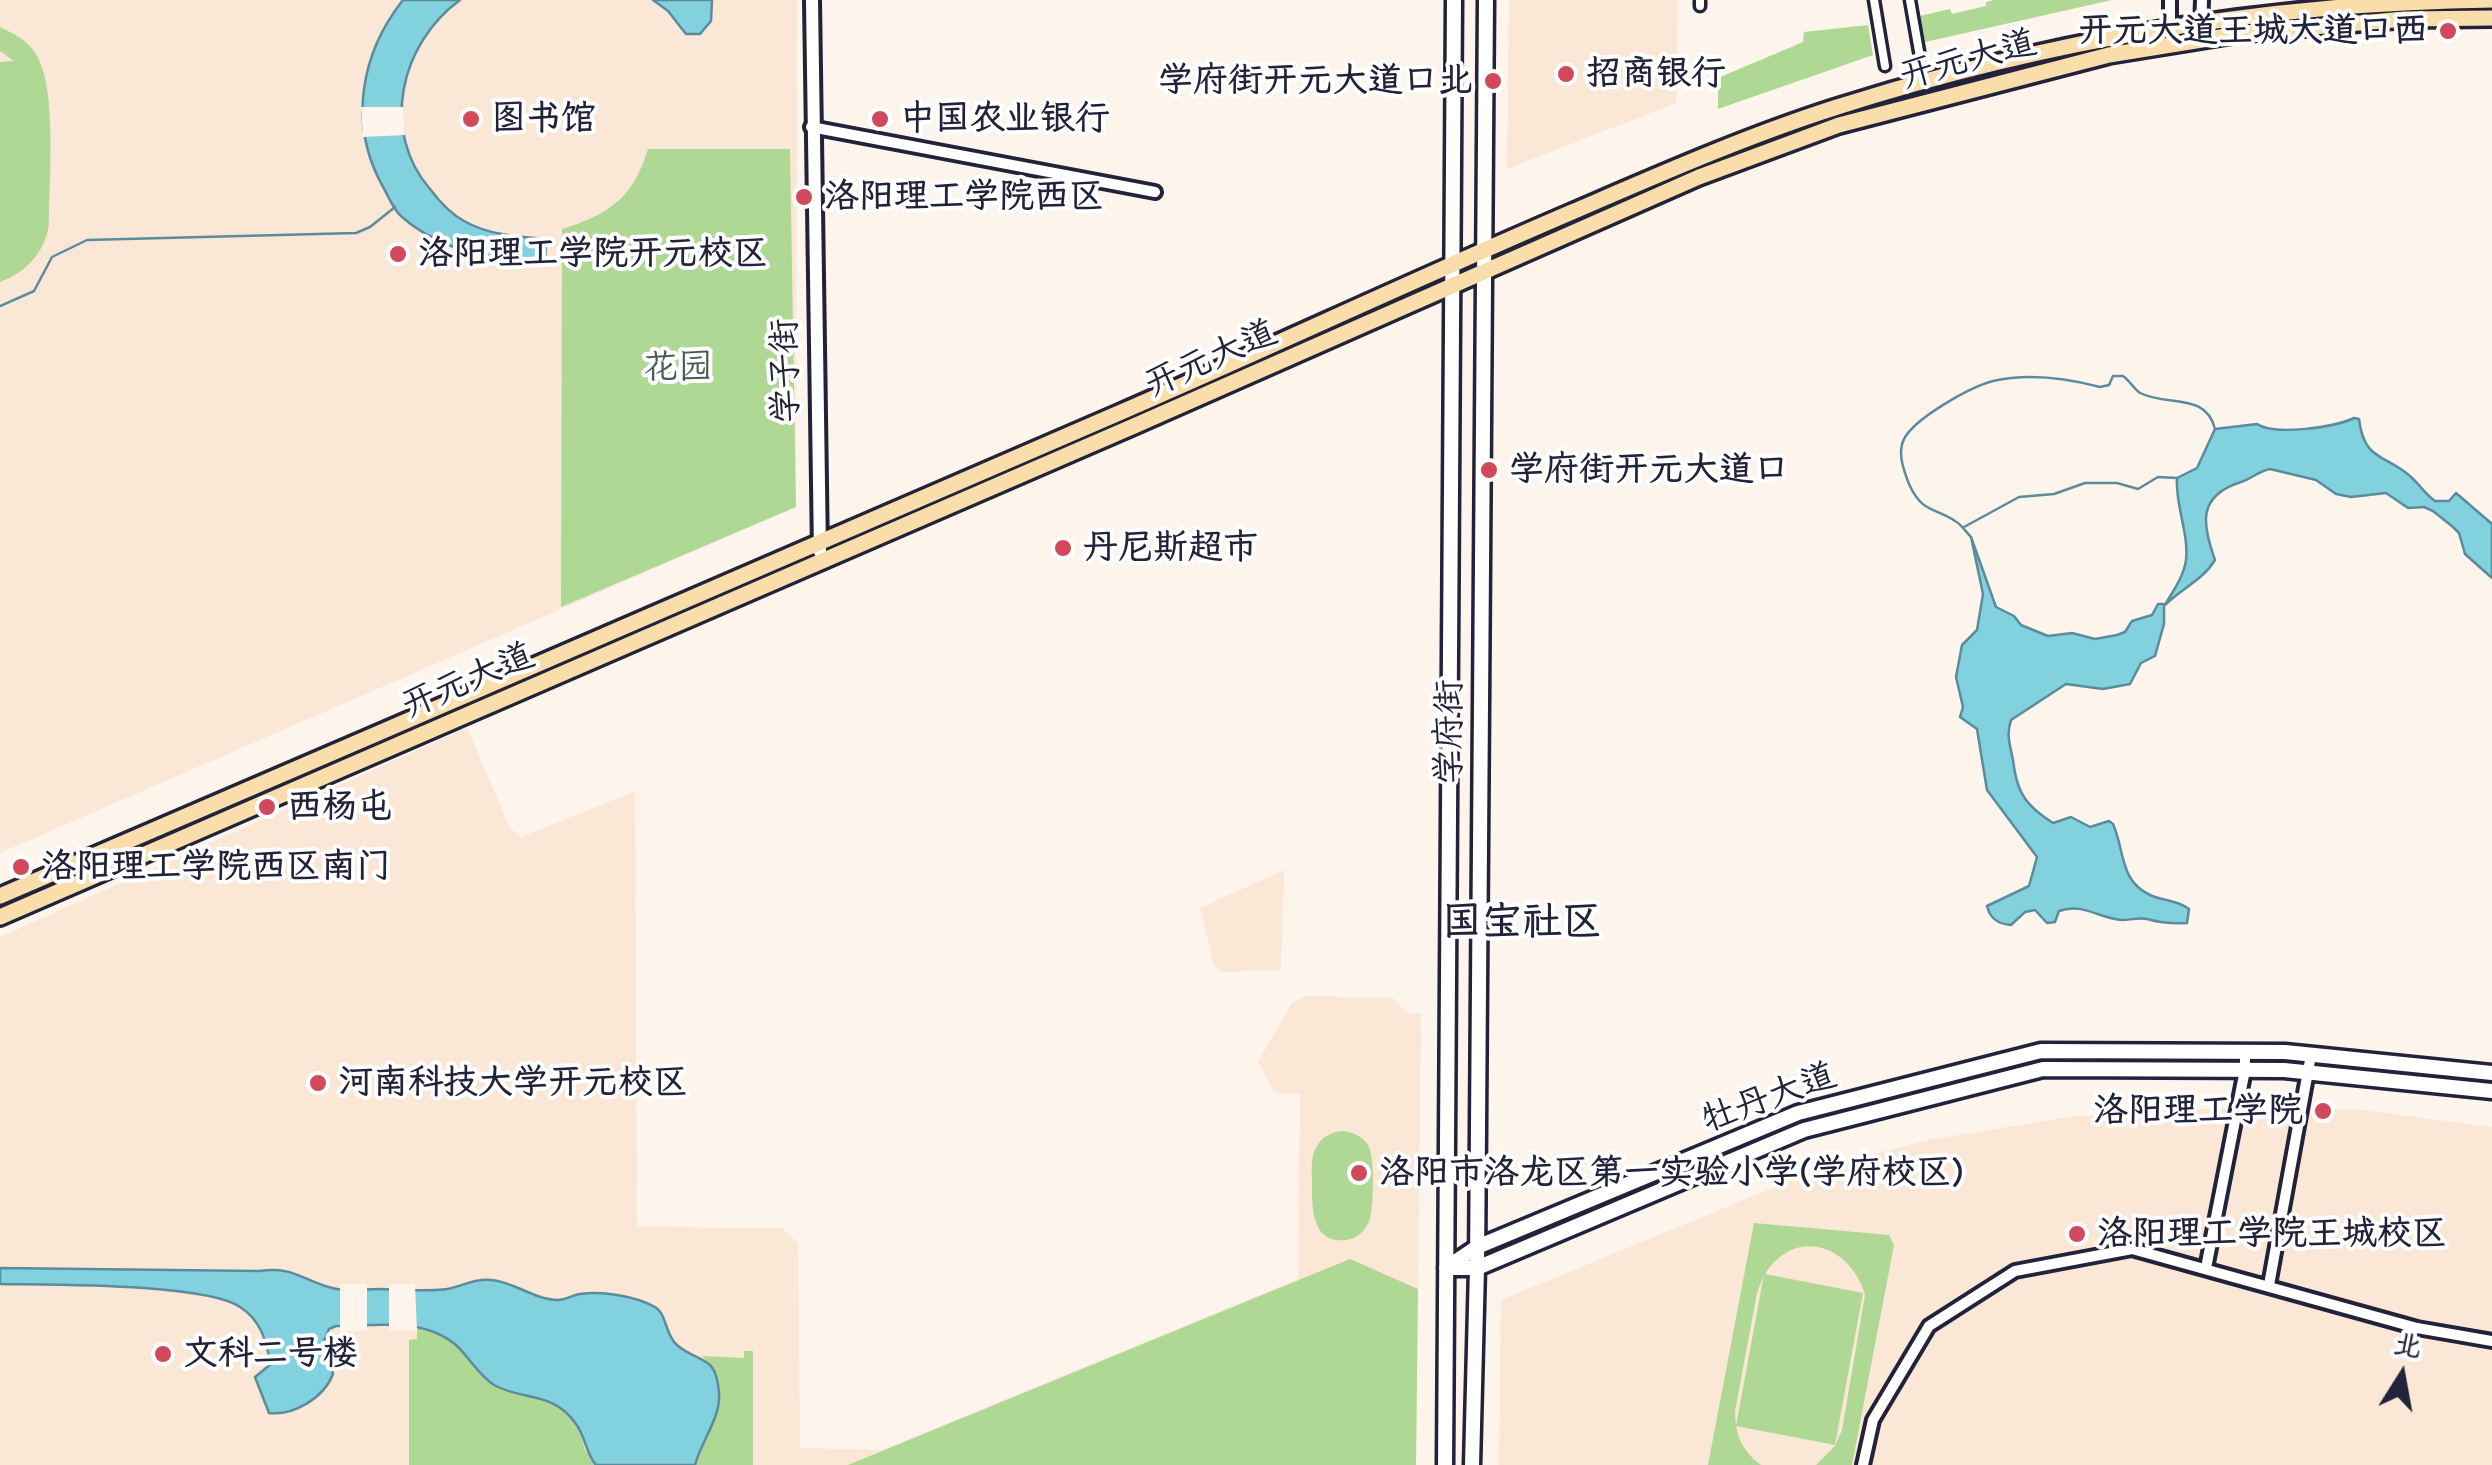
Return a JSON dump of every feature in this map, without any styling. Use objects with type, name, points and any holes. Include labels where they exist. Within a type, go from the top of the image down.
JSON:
[{"type":"main road","name":"学府街","points":[[1445,1465],[1454,0]]},
{"type":"main road","name":"学府街","points":[[1472,1465],[1477,1268],[1486,0]]},
{"type":"main road","name":"开元大道","points":[[0,896],[1126,410],[1452,262],[1698,158],[1833,108],[2105,38],[2243,15],[2404,2],[2492,0]]},
{"type":"main road","name":"开元大道","points":[[0,917],[1698,177],[1839,125],[2109,55],[2170,45],[2245,33],[2405,19],[2492,18]]},
{"type":"main road","name":"牡丹大道","points":[[1446,1268],[1477,1248],[1798,1113],[2041,1052],[2311,1055],[2492,1073]]},
{"type":"main road","name":"牡丹大道","points":[[1446,1268],[1477,1268],[1804,1130],[2043,1069],[2310,1072],[2492,1090]]},
{"type":"street","name":"学子街","points":[[814,0],[813,127],[823,561]]},
{"type":"street","points":[[1874,0],[1885,66]]},
{"type":"street","points":[[1910,0],[1920,57]]},
{"type":"street","points":[[2170,0],[2170,45]]},
{"type":"street","points":[[2201,40],[2202,0]]},
{"type":"street","points":[[813,127],[1155,192]]},
{"type":"street","points":[[2206,1268],[2245,1070],[2245,1052]]},
{"type":"street","points":[[2269,1285],[2311,1055]]},
{"type":"street","points":[[1863,1465],[1873,1420],[1930,1326],[2015,1271],[2132,1249],[2416,1328],[2492,1341]]},
{"type":"shaded area","name":"洛阳理工学院开元校区","points":[[0,0],[797,0],[796,507],[0,853]]},
{"type":"shaded area","points":[[1509,0],[1678,0],[1676,103],[1507,169]]},
{"type":"shaded area","name":"河南科技大学开元校区","points":[[467,728],[510,828],[521,837],[635,791],[637,1227],[782,1228],[798,1243],[800,1448],[882,1450],[1298,1279],[1300,1094],[1274,1092],[1258,1062],[1292,1003],[1307,996],[1393,998],[1407,1013],[1421,1013],[1416,1465],[0,1465],[0,937]]},
{"type":"shaded area","points":[[1284,870],[1281,970],[1222,972],[1214,966],[1200,908]]},
{"type":"shaded area","name":"洛阳理工学院王城校区","points":[[2217,1108],[2362,1110],[2492,1127],[2492,1465],[1499,1465],[1501,1300],[1821,1168],[1928,1140],[2068,1117]]},
{"type":"green space","points":[[2112,0],[1925,42],[1920,16],[1950,9],[1952,14],[1986,6],[1986,2]]},
{"type":"green space","points":[[1868,25],[1873,55],[1718,109],[1718,78],[1803,42],[1804,32]]},
{"type":"green space","points":[[0,27],[26,42],[37,56],[47,91],[50,136],[49,223],[44,243],[27,266],[0,282],[0,62],[14,61],[0,51]]},
{"type":"green space","name":"花园","points":[[648,149],[790,149],[796,507],[561,607],[562,229],[594,217],[617,202],[635,180]]},
{"type":"green space","points":[[1342,1131],[1357,1135],[1370,1151],[1372,1206],[1369,1222],[1360,1234],[1334,1240],[1316,1222],[1312,1164],[1319,1143]]},
{"type":"green space","points":[[1754,1223],[1889,1235],[1894,1245],[1852,1465],[1816,1465],[1835,1446],[1842,1430],[1865,1295],[1848,1264],[1821,1248],[1791,1250],[1765,1274],[1863,1293],[1835,1445],[1736,1426],[1744,1448],[1761,1465],[1708,1465]],"holes":[[[1764,1274],[1736,1425],[1735,1411]]]},
{"type":"green space","points":[[1350,1259],[1418,1289],[1416,1465],[848,1465]]},
{"type":"green space","points":[[417,1326],[434,1329],[452,1342],[494,1385],[556,1404],[579,1426],[585,1450],[596,1465],[409,1465],[409,1340],[417,1339]]},
{"type":"green space","points":[[744,1351],[753,1351],[753,1465],[695,1465],[700,1445],[712,1425],[710,1364],[702,1356],[744,1358]]},
{"type":"water","points":[[403,0],[460,0],[439,18],[423,40],[404,89],[405,141],[414,166],[441,203],[473,226],[546,239],[545,264],[488,257],[434,239],[399,214],[391,202],[371,161],[365,137],[364,89],[377,43]]},
{"type":"water","points":[[653,0],[712,0],[711,21],[700,34],[686,34],[668,11]]},
{"type":"water","points":[[2359,419],[2371,450],[2402,470],[2431,498],[2449,501],[2456,493],[2492,524],[2492,578],[2465,554],[2459,533],[2433,511],[2408,508],[2386,493],[2351,497],[2336,494],[2316,480],[2270,469],[2227,488],[2210,503],[2207,535],[2215,560],[2165,605],[2181,578],[2186,560],[2177,478],[2197,468],[2215,429],[2257,424],[2266,428],[2305,429]]},
{"type":"water","points":[[1971,537],[1996,607],[2014,616],[2021,625],[2048,636],[2072,633],[2095,639],[2117,635],[2125,632],[2132,621],[2152,615],[2158,604],[2164,604],[2164,624],[2155,656],[2141,663],[2130,684],[2103,689],[2066,684],[2011,720],[2009,738],[2018,785],[2031,806],[2053,823],[2071,817],[2090,827],[2109,821],[2113,824],[2133,881],[2150,895],[2189,909],[2187,923],[2114,919],[2075,908],[2059,911],[2055,922],[2047,923],[2035,910],[2025,912],[2011,925],[1998,922],[1990,914],[1987,906],[2029,886],[2037,857],[1987,790],[1977,729],[1960,717],[1963,707],[1956,677],[1962,645],[1977,630],[1983,594]]},
{"type":"water","points":[[0,1268],[271,1270],[343,1290],[439,1290],[486,1280],[500,1281],[549,1299],[589,1293],[619,1295],[659,1310],[673,1341],[714,1371],[719,1402],[695,1465],[596,1465],[579,1429],[558,1406],[494,1385],[443,1336],[414,1327],[336,1326],[329,1329],[323,1343],[333,1374],[323,1391],[288,1412],[269,1413],[255,1377],[271,1364],[267,1348],[259,1326],[240,1307],[221,1299],[161,1289],[0,1284]]},
{"type":"pier","points":[[361,107],[403,107],[405,135],[363,137]]},
{"type":"pier","points":[[340,1284],[367,1284],[367,1331],[340,1331]]},
{"type":"pier","points":[[389,1284],[415,1284],[417,1331],[389,1331]]},
{"type":"waterway","points":[[0,306],[34,291],[52,257],[87,240],[356,233],[395,207]]},
{"type":"waterway","points":[[1971,537],[1957,522],[1919,500],[1905,473],[1901,450],[1904,439],[1919,422],[1971,390],[1993,381],[2033,377],[2100,387],[2109,385],[2113,376],[2123,376],[2140,393],[2195,405],[2210,417],[2215,429]]},
{"type":"waterway","points":[[1964,527],[2019,497],[2054,494],[2085,483],[2117,483],[2138,489],[2158,477],[2177,478]]},
{"type":"place","name":"开元大道王城大道口西","points":[[2448,31]]},
{"type":"place","name":"招商银行","points":[[1566,74]]},
{"type":"place","name":"学府街开元大道口北","points":[[1493,81]]},
{"type":"place","name":"图书馆","points":[[471,119]]},
{"type":"place","name":"中国农业银行","points":[[880,119]]},
{"type":"place","name":"洛阳理工学院西区","points":[[804,197]]},
{"type":"place","name":"洛阳理工学院开元校区","points":[[398,254]]},
{"type":"place","name":"学府街开元大道口","points":[[1489,470]]},
{"type":"place","name":"丹尼斯超市","points":[[1063,548]]},
{"type":"place","name":"西杨屯","points":[[267,807]]},
{"type":"place","name":"洛阳理工学院西区南门","points":[[21,867]]},
{"type":"place","name":"河南科技大学开元校区","points":[[318,1083]]},
{"type":"place","name":"洛阳理工学院","points":[[2323,1111]]},
{"type":"place","name":"洛阳市洛龙区第一实验小学(学府校区)","points":[[1359,1173]]},
{"type":"place","name":"洛阳理工学院王城校区","points":[[2077,1234]]},
{"type":"place","name":"文科二号楼","points":[[163,1354]]},
{"type":"district","name":"国宝社区","points":[[1522,923]]}]
